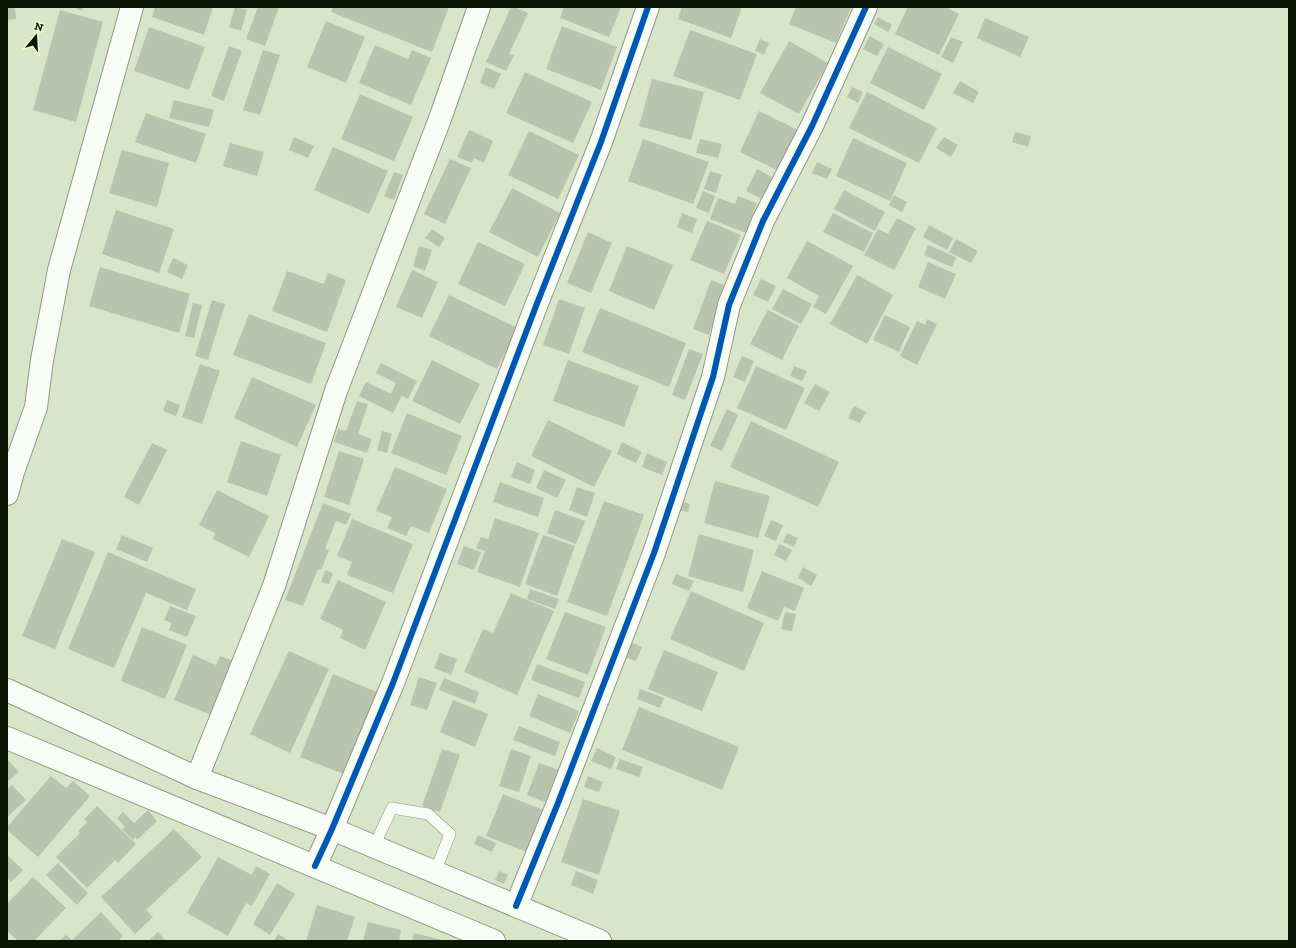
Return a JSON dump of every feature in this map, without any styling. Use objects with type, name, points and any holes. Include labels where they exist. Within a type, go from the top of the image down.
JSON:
[{"type":"street","points":[[7,494],[13,472],[36,407],[42,360],[59,270],[132,7]]},
{"type":"street","points":[[197,778],[274,586],[336,391],[441,116],[479,7]]},
{"type":"street","points":[[315,866],[393,684],[536,306],[600,142],[648,7]]},
{"type":"street","points":[[516,906],[558,803],[654,553],[713,377],[729,305],[763,222],[812,126],[866,7]]},
{"type":"street","points":[[7,690],[197,778],[332,829],[600,941]]},
{"type":"street","points":[[7,738],[494,941]]},
{"type":"lane","points":[[374,846],[392,808],[428,814],[450,834],[435,872]]},
{"type":"building","points":[[15,7],[16,19],[7,20],[7,8]]},
{"type":"building","points":[[72,7],[84,7],[82,11]]},
{"type":"building","points":[[155,7],[213,7],[204,35],[152,17]]},
{"type":"building","points":[[235,7],[247,10],[241,31],[229,27]]},
{"type":"building","points":[[258,7],[279,7],[265,46],[246,39]]},
{"type":"building","points":[[333,7],[449,7],[432,52],[331,12]]},
{"type":"building","points":[[511,7],[515,7],[528,13],[509,54],[514,55],[506,71],[486,62]]},
{"type":"building","points":[[564,7],[621,7],[609,37],[560,18]]},
{"type":"building","points":[[682,7],[742,7],[731,38],[678,19]]},
{"type":"building","points":[[796,7],[851,7],[836,43],[789,24]]},
{"type":"building","points":[[908,7],[945,7],[959,14],[939,55],[895,34]]},
{"type":"building","points":[[60,10],[103,22],[76,122],[33,110]]},
{"type":"building","points":[[878,17],[892,25],[888,32],[874,24]]},
{"type":"building","points":[[985,18],[1029,37],[1020,57],[977,38]]},
{"type":"building","points":[[326,21],[365,37],[346,83],[307,67]]},
{"type":"building","points":[[562,26],[617,47],[601,90],[546,69]]},
{"type":"building","points":[[149,27],[205,47],[189,90],[134,71]]},
{"type":"building","points":[[690,30],[757,54],[740,100],[673,76]]},
{"type":"building","points":[[870,36],[884,44],[877,56],[863,49]]},
{"type":"building","points":[[951,37],[963,42],[953,63],[941,57]]},
{"type":"building","points":[[760,39],[769,43],[764,55],[755,51]]},
{"type":"building","points":[[789,41],[828,63],[799,114],[760,93]]},
{"type":"building","points":[[375,45],[408,59],[412,50],[431,58],[411,105],[359,83]]},
{"type":"building","points":[[229,46],[242,51],[224,101],[211,96]]},
{"type":"building","points":[[888,47],[942,74],[924,110],[870,83]]},
{"type":"building","points":[[263,50],[280,55],[260,115],[243,110]]},
{"type":"building","points":[[486,67],[501,74],[494,89],[480,83]]},
{"type":"building","points":[[525,72],[592,102],[573,143],[506,113]]},
{"type":"building","points":[[652,79],[704,92],[691,140],[639,126]]},
{"type":"building","points":[[960,81],[979,92],[973,103],[953,93]]},
{"type":"building","points":[[852,87],[863,92],[858,103],[847,97]]},
{"type":"building","points":[[867,92],[937,128],[919,163],[849,128]]},
{"type":"building","points":[[360,94],[413,117],[394,161],[341,139]]},
{"type":"building","points":[[174,100],[214,110],[209,127],[169,118]]},
{"type":"building","points":[[759,111],[798,130],[779,171],[740,152]]},
{"type":"building","points":[[146,113],[206,134],[196,163],[135,142]]},
{"type":"building","points":[[469,130],[493,141],[484,163],[474,158],[472,163],[457,157]]},
{"type":"building","points":[[529,131],[579,155],[558,199],[508,175]]},
{"type":"building","points":[[1015,132],[1031,136],[1028,147],[1012,142]]},
{"type":"building","points":[[294,137],[314,146],[308,158],[289,150]]},
{"type":"building","points":[[944,137],[958,145],[951,157],[936,148]]},
{"type":"building","points":[[853,138],[907,163],[890,201],[836,176]]},
{"type":"building","points":[[643,139],[709,162],[693,204],[628,181]]},
{"type":"building","points":[[700,139],[722,144],[718,158],[696,153]]},
{"type":"building","points":[[230,143],[264,152],[257,176],[223,166]]},
{"type":"building","points":[[333,147],[388,171],[369,214],[314,190]]},
{"type":"building","points":[[122,150],[169,163],[157,207],[109,193]]},
{"type":"building","points":[[450,159],[471,168],[445,224],[424,214]]},
{"type":"building","points":[[817,162],[832,169],[827,179],[812,173]]},
{"type":"building","points":[[757,169],[779,181],[768,202],[746,191]]},
{"type":"building","points":[[710,171],[722,175],[716,193],[704,189]]},
{"type":"building","points":[[394,172],[403,175],[394,200],[384,196]]},
{"type":"building","points":[[512,188],[560,213],[538,257],[489,232]]},
{"type":"building","points":[[844,190],[885,212],[875,231],[834,209]]},
{"type":"building","points":[[703,191],[715,196],[709,213],[696,208]]},
{"type":"building","points":[[894,195],[907,202],[902,212],[889,205]]},
{"type":"building","points":[[738,196],[757,203],[746,233],[710,219],[718,198],[735,204]]},
{"type":"building","points":[[116,210],[174,229],[159,273],[102,254]]},
{"type":"building","points":[[682,213],[697,219],[692,233],[677,227]]},
{"type":"building","points":[[833,213],[873,233],[864,252],[823,232]]},
{"type":"building","points":[[897,218],[916,228],[894,270],[864,255],[878,229],[888,234]]},
{"type":"building","points":[[707,221],[741,235],[724,274],[690,260]]},
{"type":"building","points":[[929,225],[953,238],[947,250],[923,237]]},
{"type":"building","points":[[432,229],[445,238],[439,247],[425,238]]},
{"type":"building","points":[[588,232],[612,243],[591,293],[567,283]]},
{"type":"building","points":[[956,239],[978,251],[971,263],[949,252]]},
{"type":"building","points":[[807,241],[853,266],[826,314],[813,307],[819,296],[787,278]]},
{"type":"building","points":[[478,242],[525,264],[505,306],[458,284]]},
{"type":"building","points":[[928,245],[956,257],[952,267],[924,255]]},
{"type":"building","points":[[419,246],[432,250],[425,271],[413,266]]},
{"type":"building","points":[[627,246],[673,265],[654,310],[609,291]]},
{"type":"building","points":[[173,258],[188,265],[182,279],[167,272]]},
{"type":"building","points":[[928,262],[956,274],[945,299],[918,287]]},
{"type":"building","points":[[100,267],[190,294],[179,333],[89,306]]},
{"type":"building","points":[[412,270],[438,282],[422,318],[396,307]]},
{"type":"building","points":[[287,271],[324,284],[328,273],[346,280],[327,332],[272,311]]},
{"type":"building","points":[[857,275],[893,295],[867,344],[830,324]]},
{"type":"building","points":[[761,279],[776,286],[768,302],[753,295]]},
{"type":"building","points":[[711,280],[727,286],[709,335],[693,329]]},
{"type":"building","points":[[783,289],[812,304],[801,324],[772,309]]},
{"type":"building","points":[[449,295],[518,328],[497,369],[429,336]]},
{"type":"building","points":[[559,299],[585,308],[569,354],[543,345]]},
{"type":"building","points":[[212,300],[225,304],[208,360],[195,356]]},
{"type":"building","points":[[193,303],[202,305],[194,338],[185,336]]},
{"type":"building","points":[[600,308],[686,343],[669,387],[582,352]]},
{"type":"building","points":[[768,310],[799,326],[782,360],[750,344]]},
{"type":"building","points":[[249,314],[326,343],[311,384],[233,355]]},
{"type":"building","points":[[885,315],[910,327],[899,352],[873,340]]},
{"type":"building","points":[[927,319],[937,324],[917,365],[900,356],[917,321],[925,325]]},
{"type":"building","points":[[689,349],[703,354],[685,400],[672,395]]},
{"type":"building","points":[[742,356],[754,361],[745,382],[733,377]]},
{"type":"building","points":[[432,360],[480,384],[460,424],[412,401]]},
{"type":"building","points":[[568,360],[639,386],[624,427],[553,401]]},
{"type":"building","points":[[381,363],[417,381],[408,399],[402,396],[393,413],[359,396],[366,382],[391,394],[396,383],[376,373]]},
{"type":"building","points":[[200,364],[220,371],[202,424],[182,417]]},
{"type":"building","points":[[756,366],[805,388],[786,430],[737,408]]},
{"type":"building","points":[[794,366],[807,371],[802,381],[790,376]]},
{"type":"building","points":[[252,377],[316,405],[297,447],[234,418]]},
{"type":"building","points":[[815,384],[830,392],[819,411],[804,403]]},
{"type":"building","points":[[167,400],[180,405],[176,416],[163,411]]},
{"type":"building","points":[[357,401],[368,404],[358,434],[372,439],[367,453],[334,442],[338,429],[346,431]]},
{"type":"building","points":[[854,406],[866,412],[860,423],[848,418]]},
{"type":"building","points":[[727,409],[738,415],[722,451],[710,446]]},
{"type":"building","points":[[407,413],[462,436],[446,475],[391,453]]},
{"type":"building","points":[[548,420],[612,451],[594,487],[531,456]]},
{"type":"building","points":[[751,421],[839,462],[818,507],[730,467]]},
{"type":"building","points":[[382,431],[392,434],[387,453],[377,450]]},
{"type":"building","points":[[241,441],[281,455],[267,496],[227,482]]},
{"type":"building","points":[[622,442],[642,452],[636,463],[617,454]]},
{"type":"building","points":[[152,443],[167,450],[139,505],[124,497]]},
{"type":"building","points":[[339,451],[364,459],[349,505],[324,497]]},
{"type":"building","points":[[647,453],[667,462],[662,475],[642,467]]},
{"type":"building","points":[[517,462],[535,470],[530,484],[511,477]]},
{"type":"building","points":[[395,467],[447,489],[429,533],[411,526],[406,536],[387,528],[392,517],[376,511]]},
{"type":"building","points":[[544,470],[566,480],[557,498],[536,488]]},
{"type":"building","points":[[715,481],[770,496],[758,538],[704,523]]},
{"type":"building","points":[[500,482],[544,498],[538,517],[493,502]]},
{"type":"building","points":[[577,487],[595,493],[587,517],[569,510]]},
{"type":"building","points":[[217,490],[269,516],[249,557],[213,539],[215,533],[199,525]]},
{"type":"building","points":[[604,501],[644,515],[607,616],[567,602]]},
{"type":"building","points":[[680,501],[690,504],[688,512],[678,510]]},
{"type":"building","points":[[323,503],[351,514],[346,525],[336,521],[325,549],[329,550],[321,570],[318,569],[303,606],[285,600]]},
{"type":"building","points":[[555,510],[585,521],[576,544],[547,533]]},
{"type":"building","points":[[495,518],[539,533],[520,587],[477,572],[485,551],[476,548],[481,537],[488,539]]},
{"type":"building","points":[[352,519],[413,544],[393,593],[347,575],[352,562],[337,556]]},
{"type":"building","points":[[771,520],[783,525],[776,541],[764,536]]},
{"type":"building","points":[[787,533],[798,538],[794,547],[783,542]]},
{"type":"building","points":[[699,534],[754,550],[743,592],[688,576]]},
{"type":"building","points":[[122,535],[153,548],[147,562],[116,549]]},
{"type":"building","points":[[543,535],[575,546],[557,596],[525,584]]},
{"type":"building","points":[[62,539],[95,552],[55,649],[22,636]]},
{"type":"building","points":[[779,544],[792,550],[786,561],[774,555]]},
{"type":"building","points":[[464,546],[481,552],[474,570],[457,564]]},
{"type":"building","points":[[108,552],[196,589],[187,610],[146,593],[114,668],[68,649]]},
{"type":"building","points":[[803,567],[817,575],[811,586],[798,578]]},
{"type":"building","points":[[325,570],[333,573],[329,584],[321,582]]},
{"type":"building","points":[[762,571],[804,588],[795,611],[784,607],[778,621],[747,608]]},
{"type":"building","points":[[676,574],[694,581],[689,591],[672,584]]},
{"type":"building","points":[[338,580],[386,602],[365,650],[340,638],[343,630],[320,619]]},
{"type":"building","points":[[530,589],[559,599],[555,609],[527,599]]},
{"type":"building","points":[[691,591],[764,623],[744,671],[670,639]]},
{"type":"building","points":[[511,593],[554,611],[517,695],[464,672],[483,629],[493,633]]},
{"type":"building","points":[[170,606],[196,616],[187,637],[169,630],[172,623],[164,620]]},
{"type":"building","points":[[565,612],[606,627],[588,675],[546,659]]},
{"type":"building","points":[[785,612],[796,614],[792,631],[781,629]]},
{"type":"building","points":[[142,627],[187,645],[165,699],[121,681]]},
{"type":"building","points":[[630,642],[642,647],[636,661],[625,657]]},
{"type":"building","points":[[664,650],[718,672],[702,711],[648,689]]},
{"type":"building","points":[[289,651],[329,669],[290,753],[250,734]]},
{"type":"building","points":[[440,653],[457,659],[451,675],[434,668]]},
{"type":"building","points":[[193,655],[216,665],[220,656],[237,662],[214,716],[174,700]]},
{"type":"building","points":[[537,664],[585,682],[579,698],[531,680]]},
{"type":"building","points":[[333,674],[377,692],[344,774],[300,757]]},
{"type":"building","points":[[419,677],[437,683],[427,710],[410,705]]},
{"type":"building","points":[[444,678],[479,692],[475,704],[439,690]]},
{"type":"building","points":[[640,689],[664,698],[660,708],[637,699]]},
{"type":"building","points":[[538,694],[579,711],[570,733],[529,716]]},
{"type":"building","points":[[453,700],[488,714],[475,747],[440,732]]},
{"type":"building","points":[[639,707],[739,747],[722,790],[622,750]]},
{"type":"building","points":[[519,726],[560,742],[555,756],[513,740]]},
{"type":"building","points":[[597,748],[616,757],[611,769],[591,761]]},
{"type":"building","points":[[442,749],[460,755],[440,812],[422,806]]},
{"type":"building","points":[[511,749],[531,756],[519,792],[499,786]]},
{"type":"building","points":[[7,759],[19,772],[7,782]]},
{"type":"building","points":[[620,759],[643,767],[639,777],[616,769]]},
{"type":"building","points":[[539,763],[559,770],[547,803],[527,795]]},
{"type":"building","points":[[51,776],[66,788],[73,781],[90,796],[38,857],[7,830],[7,827]]},
{"type":"building","points":[[588,776],[603,782],[599,792],[584,787]]},
{"type":"building","points":[[12,785],[26,800],[7,817],[7,789]]},
{"type":"building","points":[[503,794],[549,812],[532,854],[486,836]]},
{"type":"building","points":[[583,799],[620,811],[599,875],[561,862]]},
{"type":"building","points":[[97,806],[136,844],[118,863],[115,860],[87,888],[56,857],[80,833],[78,831],[87,822],[84,819]]},
{"type":"building","points":[[148,810],[157,821],[137,840],[135,837],[133,840],[122,829],[125,827],[117,818],[123,812],[134,823]]},
{"type":"building","points":[[174,829],[202,857],[146,910],[153,917],[135,934],[101,897]]},
{"type":"building","points":[[478,835],[496,843],[492,852],[474,844]]},
{"type":"building","points":[[8,856],[23,870],[11,882],[7,877]]},
{"type":"building","points":[[218,857],[252,875],[256,866],[270,874],[252,906],[246,903],[228,936],[187,913]]},
{"type":"building","points":[[58,863],[88,893],[77,905],[46,875]]},
{"type":"building","points":[[499,871],[508,875],[504,884],[495,880]]},
{"type":"building","points":[[576,871],[598,880],[593,894],[571,885]]},
{"type":"building","points":[[33,877],[66,908],[34,941],[18,941],[7,931],[7,904]]},
{"type":"building","points":[[277,883],[295,894],[270,935],[253,924]]},
{"type":"building","points":[[317,905],[355,917],[347,941],[306,941]]},
{"type":"building","points":[[101,912],[123,936],[118,941],[59,941],[66,935],[72,940]]},
{"type":"building","points":[[368,922],[401,930],[399,941],[363,941]]},
{"type":"building","points":[[158,932],[166,941],[148,941]]},
{"type":"building","points":[[414,933],[442,940],[442,941],[412,941]]},
{"type":"building","points":[[278,934],[290,941],[274,941]]},
{"type":"cycle path","points":[[315,866],[393,683],[536,306],[601,142],[648,7]]},
{"type":"cycle path","points":[[516,906],[558,803],[654,553],[713,377],[729,305],[763,221],[812,126],[866,7]]}]
